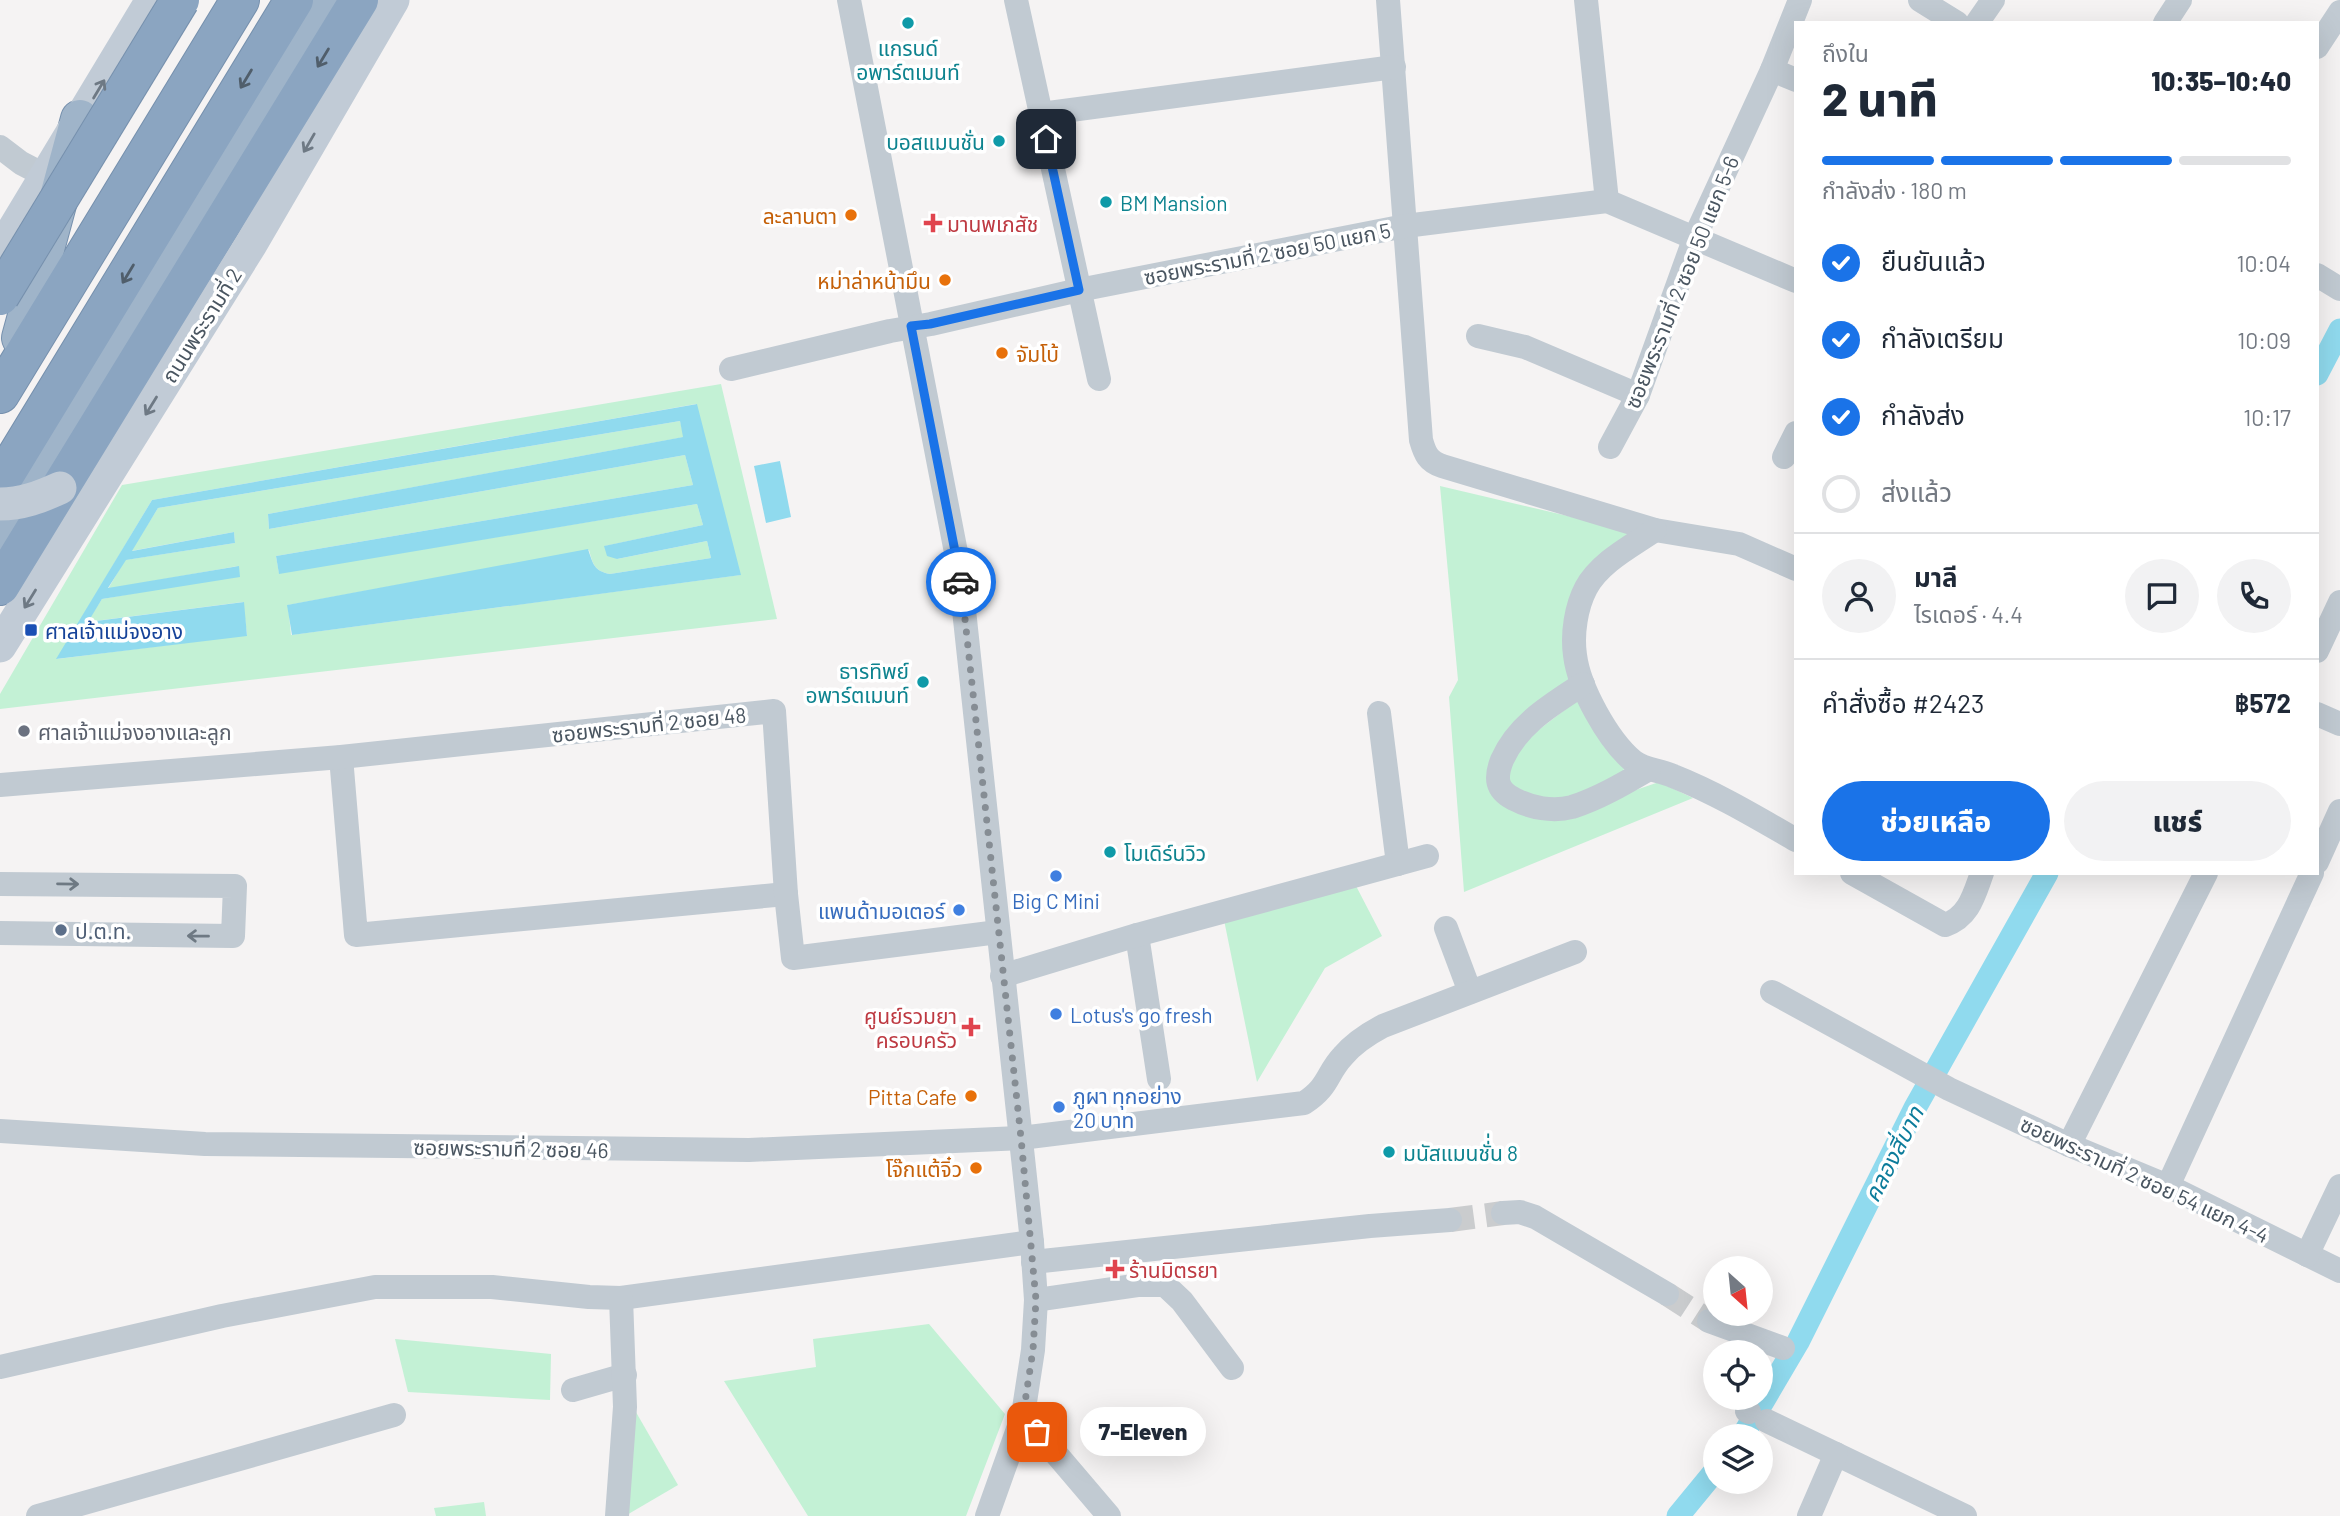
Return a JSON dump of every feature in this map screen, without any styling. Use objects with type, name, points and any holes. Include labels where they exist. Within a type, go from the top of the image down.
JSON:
[{"type":"highway","points":[[0,296],[180,0]]},
{"type":"highway","points":[[0,373],[229,0]]},
{"type":"highway","points":[[0,394],[240,0]]},
{"type":"highway","points":[[0,483],[294,0]]},
{"type":"highway","points":[[0,548],[98,389],[328,0]]},
{"type":"highway","points":[[0,586],[359,0]]},
{"type":"highway","points":[[21,338],[80,119]]},
{"type":"main road","points":[[0,252],[22,169],[80,119],[152,0]]},
{"type":"main road","name":"ถนนพระรามที่ 2","points":[[0,646],[251,244],[393,0]]},
{"type":"main road","points":[[0,504],[38,498],[60,488]]},
{"type":"street","points":[[849,0],[960,573],[1032,1252],[1036,1300],[1033,1350],[1023,1415],[987,1516]]},
{"type":"street","points":[[1016,0],[1099,379]]},
{"type":"street","points":[[1388,0],[1421,440],[1425,454],[1432,463],[1655,530],[1739,544],[1794,568]]},
{"type":"street","points":[[1586,0],[1607,201]]},
{"type":"street","name":"ซอยพระรามที่ 2 ซอย 50 แยก 5-6","points":[[1610,447],[1638,395],[1695,237],[1772,70],[1800,0]]},
{"type":"street","points":[[1920,0],[1954,21]]},
{"type":"street","points":[[1978,21],[1993,0]]},
{"type":"street","points":[[2166,21],[2180,0]]},
{"type":"street","points":[[2327,42],[2340,12]]},
{"type":"street","points":[[1041,114],[1394,67]]},
{"type":"street","points":[[1772,70],[1794,79]]},
{"type":"street","points":[[0,147],[22,169]]},
{"type":"street","name":"ซอยพระรามที่ 2 ซอย 50 แยก 5","points":[[732,369],[911,326],[1079,290],[1405,226],[1607,201],[1794,280]]},
{"type":"street","points":[[2319,276],[2340,289]]},
{"type":"street","points":[[1479,336],[1525,347],[1638,395]]},
{"type":"street","points":[[1784,457],[1794,437]]},
{"type":"street","points":[[1655,530],[1603,567],[1586,587],[1576,614],[1575,655],[1583,684],[1614,742],[1635,763],[1671,775],[1739,807],[1794,839]]},
{"type":"street","points":[[2319,647],[2340,602]]},
{"type":"street","points":[[1583,684],[1538,715],[1510,744],[1497,772],[1497,782],[1502,792],[1523,804],[1539,808],[1571,807],[1649,769]]},
{"type":"street","name":"ซอยพระรามที่ 2 ซอย 48","points":[[0,785],[341,757],[774,711],[793,958],[998,932]]},
{"type":"street","points":[[1379,713],[1398,864]]},
{"type":"street","points":[[2319,715],[2340,724]]},
{"type":"street","points":[[341,757],[356,935],[786,894]]},
{"type":"street","points":[[2319,858],[2340,811]]},
{"type":"street","points":[[1002,976],[1137,935],[1427,856]]},
{"type":"street","points":[[1856,875],[1945,925],[1956,921],[1972,902],[1981,875]]},
{"type":"street","points":[[2069,1145],[2205,875]]},
{"type":"street","points":[[2168,1186],[2311,875]]},
{"type":"street","points":[[0,884],[235,886],[233,936],[0,933]]},
{"type":"street","points":[[1446,928],[1470,992]]},
{"type":"street","points":[[1137,935],[1159,1079]]},
{"type":"street","name":"ซอยพระรามที่ 2 ซอย 46","points":[[0,1131],[219,1144],[749,1150],[1021,1138],[1304,1103],[1317,1095],[1326,1084],[1340,1058],[1360,1039],[1383,1026],[1575,952]]},
{"type":"street","name":"ซอยพระรามที่ 2 ซอย 54 แยก 4-4","points":[[1772,992],[1949,1089],[2069,1145],[2168,1186],[2340,1271]]},
{"type":"street","points":[[2307,1255],[2340,1186]]},
{"type":"street","points":[[1503,1213],[1520,1212],[1535,1217],[1667,1294]]},
{"type":"street","points":[[0,1367],[222,1316],[375,1287],[492,1287],[621,1298],[1032,1252],[1450,1220]]},
{"type":"street","points":[[1036,1300],[1139,1285],[1165,1285],[1182,1301],[1232,1368]]},
{"type":"street","points":[[617,1516],[625,1407],[621,1298]]},
{"type":"street","points":[[1723,1326],[1783,1348]]},
{"type":"street","points":[[573,1390],[625,1375]]},
{"type":"street","points":[[38,1516],[394,1415]]},
{"type":"street","points":[[1023,1415],[1109,1516]]},
{"type":"street","points":[[1754,1415],[1836,1454],[1940,1511],[1965,1516]]},
{"type":"street","points":[[1809,1516],[1836,1454]]},
{"type":"green space","points":[[721,384],[777,619],[0,709],[0,694],[122,485]],"holes":[[[696,404],[740,575],[291,635],[288,605],[589,550],[595,566],[610,574],[711,558],[707,541],[617,559],[605,546],[703,525],[697,504],[279,573],[276,556],[693,485],[685,455],[269,529],[268,514],[684,437],[680,421],[158,508],[131,551],[234,532],[235,543],[125,560],[108,589],[238,566],[164,588],[102,599],[87,622],[243,602],[247,635],[57,659],[152,500]]]},
{"type":"green space","points":[[1440,486],[1632,531],[1598,557],[1571,684],[1495,756],[1511,808],[1627,793],[1659,782],[1693,798],[1464,892],[1449,697],[1458,680]]},
{"type":"green space","points":[[1579,699],[1625,765],[1623,772],[1570,796],[1547,799],[1532,797],[1507,782],[1515,748]]},
{"type":"green space","points":[[1355,884],[1382,936],[1325,968],[1257,1082],[1224,920]]},
{"type":"green space","points":[[929,1324],[1005,1414],[966,1516],[808,1516],[724,1381],[816,1367],[813,1339]]},
{"type":"green space","points":[[395,1339],[551,1354],[550,1400],[408,1392]]},
{"type":"green space","points":[[633,1407],[678,1485],[625,1516]]},
{"type":"green space","points":[[484,1502],[486,1516],[436,1516],[434,1508]]},
{"type":"water","points":[[697,404],[741,575],[292,635],[287,605],[588,549],[595,566],[610,574],[711,558],[707,541],[617,559],[607,556],[604,546],[703,525],[697,504],[279,574],[276,556],[693,485],[685,455],[269,529],[268,514],[683,437],[680,421],[158,508],[132,551],[234,532],[235,543],[126,560],[108,588],[239,566],[240,577],[102,599],[88,622],[244,602],[247,636],[56,659],[152,500]]},
{"type":"water","points":[[780,461],[791,517],[766,523],[754,466]]},
{"type":"waterway","name":"คลองสี่บาท","points":[[2319,370],[2340,330]]},
{"type":"waterway","name":"คลองสี่บาท","points":[[1750,1424],[1798,1342],[1915,1108],[2046,875]]},
{"type":"waterway","name":"คลองสี่บาท","points":[[1678,1516],[1703,1486]]},
{"type":"tunnel","points":[[1450,1220],[1503,1213]]},
{"type":"tunnel","points":[[1667,1294],[1703,1317]]},
{"type":"way so far","points":[[961,582],[1032,1242],[1036,1300],[1033,1350],[1023,1415],[1037,1432]]},
{"type":"place","name":"แกรนด์ อพาร์ตเมนท์","points":[[908,23]]},
{"type":"place","name":"บอสแมนชั่น","points":[[999,141]]},
{"type":"place","name":"BM Mansion","points":[[1106,202]]},
{"type":"place","name":"ละลานตา","points":[[851,215]]},
{"type":"place","name":"มานพเภสัช","points":[[933,223]]},
{"type":"place","name":"หม่าล่าหน้ามึน","points":[[945,280]]},
{"type":"place","name":"จัมโบ้","points":[[1002,353]]},
{"type":"place","name":"ศาลเจ้าแม่จงอาง","points":[[31,630]]},
{"type":"place","name":"ธารทิพย์ อพาร์ตเมนท์","points":[[923,682]]},
{"type":"place","name":"ศาลเจ้าแม่จงอางและลูก","points":[[24,731]]},
{"type":"place","name":"โมเดิร์นวิว","points":[[1110,852]]},
{"type":"place","name":"Big C Mini","points":[[1056,876]]},
{"type":"place","name":"แพนด้ามอเตอร์","points":[[959,910]]},
{"type":"place","name":"ป.ต.ท.","points":[[61,930]]},
{"type":"place","name":"Lotus's go fresh","points":[[1056,1014]]},
{"type":"place","name":"ศูนย์รวมยา ครอบครัว","points":[[971,1027]]},
{"type":"place","name":"Pitta Cafe","points":[[971,1096]]},
{"type":"place","name":"ภูผา ทุกอย่าง 20 บาท","points":[[1059,1107]]},
{"type":"place","name":"มนัสแมนชั่่น 8","points":[[1389,1152]]},
{"type":"place","name":"โจ๊กแต้จิ๋ว","points":[[976,1168]]},
{"type":"place","name":"ร้านมิตรยา","points":[[1115,1269]]},
{"type":"place","name":"7-Eleven","points":[[1037,1432]]},
{"type":"route","points":[[961,582],[911,326],[1079,290],[1046,139]]}]
